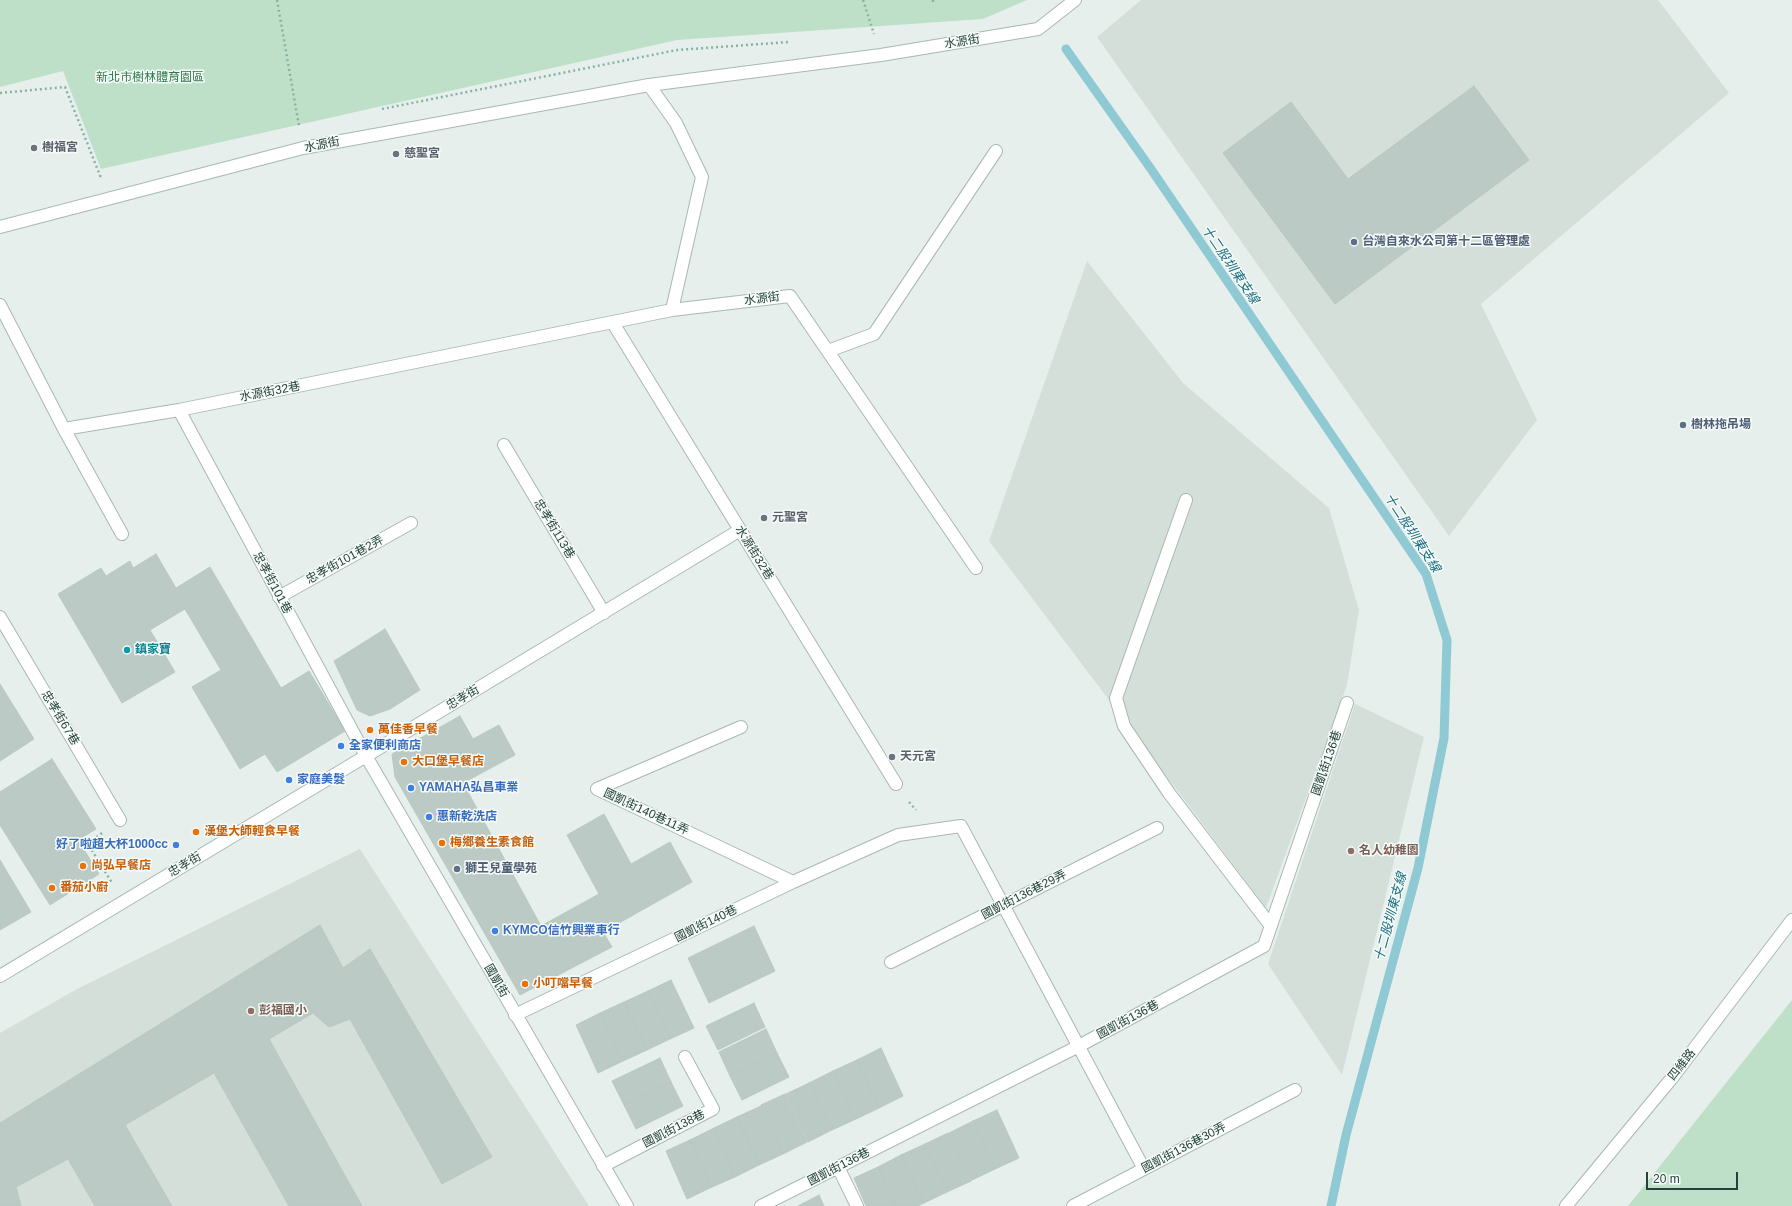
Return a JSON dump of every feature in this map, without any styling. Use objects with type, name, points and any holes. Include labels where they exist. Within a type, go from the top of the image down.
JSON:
[{"type":"street","name":"水源街","points":[[0,227],[303,148],[649,85],[881,55],[1038,29],[1075,0]]},
{"type":"street","points":[[649,85],[676,123],[702,177],[672,310]]},
{"type":"street","points":[[828,351],[874,334],[996,151]]},
{"type":"street","name":"水源街","points":[[672,310],[790,296],[976,568]]},
{"type":"street","points":[[0,305],[64,429],[122,534]]},
{"type":"street","name":"水源街32巷","points":[[64,429],[179,410],[672,310]]},
{"type":"street","name":"水源街32巷","points":[[612,323],[896,784]]},
{"type":"street","name":"忠孝街101巷","points":[[179,410],[366,756]]},
{"type":"street","name":"忠孝街113巷","points":[[504,444],[604,613]]},
{"type":"street","points":[[1186,500],[1116,698],[1124,726],[1160,780],[1271,926]]},
{"type":"street","name":"忠孝街101巷2弄","points":[[279,597],[411,523]]},
{"type":"street","name":"忠孝街","points":[[0,976],[740,530]]},
{"type":"street","name":"忠孝街67巷","points":[[0,617],[120,820]]},
{"type":"street","name":"國凱街136巷","points":[[761,1206],[1078,1047],[1264,946],[1347,703]]},
{"type":"street","name":"國凱街140巷11弄","points":[[741,727],[597,789],[793,882]]},
{"type":"street","name":"國凱街","points":[[366,756],[626,1206]]},
{"type":"street","name":"國凱街140巷","points":[[515,1014],[793,882],[898,835],[961,826],[1003,906]]},
{"type":"street","name":"國凱街136巷29弄","points":[[891,962],[1157,828]]},
{"type":"street","points":[[1003,906],[1144,1169]]},
{"type":"street","name":"四維路","points":[[1566,1206],[1672,1078],[1792,920]]},
{"type":"street","name":"國凱街138巷","points":[[603,1166],[713,1108],[685,1056]]},
{"type":"street","name":"國凱街136巷30弄","points":[[1073,1206],[1295,1090]]},
{"type":"street","points":[[838,1167],[857,1206]]},
{"type":"path","points":[[277,0],[303,148]]},
{"type":"path","points":[[863,0],[881,55]]},
{"type":"path","points":[[0,93],[65,87],[109,199]]},
{"type":"path","points":[[120,820],[88,844],[124,902]]},
{"type":"shaded area","points":[[1141,0],[1658,0],[1729,93],[1481,304],[1537,420],[1449,536],[1097,37]]},
{"type":"shaded area","points":[[1087,261],[1183,383],[1329,508],[1359,610],[1347,685],[1266,908],[989,541]]},
{"type":"shaded area","name":"名人幼稚園","points":[[1355,704],[1424,737],[1342,1075],[1268,964]]},
{"type":"shaded area","name":"彭福國小","points":[[360,849],[589,1206],[0,1206],[0,1033],[77,989]]},
{"type":"green space","name":"新北市樹林體育園區","points":[[0,0],[1027,0],[983,19],[677,40],[101,169],[63,71],[0,87]]},
{"type":"green space","points":[[1792,1000],[1792,1206],[1628,1206]]},
{"type":"building","name":"台灣自來水公司第十二區管理處","points":[[1474,86],[1529,160],[1335,304],[1223,153],[1291,102],[1348,179]]},
{"type":"building","name":"鎮家寶","points":[[156,554],[176,588],[210,567],[281,688],[309,671],[345,731],[277,772],[265,754],[240,769],[192,687],[221,670],[185,609],[150,630],[175,672],[122,703],[58,594],[101,568],[106,576],[130,561],[133,568]]},
{"type":"building","points":[[385,629],[420,690],[390,709],[370,716],[357,710],[334,661]]},
{"type":"building","points":[[0,684],[34,739],[0,761]]},
{"type":"building","points":[[460,716],[473,739],[499,725],[515,755],[463,783],[541,926],[599,894],[567,835],[604,814],[631,864],[670,842],[692,882],[603,932],[612,947],[520,995],[395,777],[392,754]]},
{"type":"building","points":[[52,759],[96,829],[78,840],[99,874],[50,905],[0,825],[0,792]]},
{"type":"building","points":[[0,860],[31,912],[0,930]]},
{"type":"building","points":[[320,925],[343,968],[370,949],[492,1157],[442,1184],[350,1019],[329,1027],[313,1013],[269,1039],[362,1206],[289,1206],[214,1073],[125,1125],[172,1206],[95,1206],[68,1159],[16,1187],[21,1206],[0,1206],[0,1123]]},
{"type":"building","points":[[754,926],[775,971],[709,1003],[688,958]]},
{"type":"building","points":[[671,980],[694,1028],[670,1039],[648,991]]},
{"type":"building","points":[[648,991],[670,1039],[647,1050],[624,1002]]},
{"type":"building","points":[[624,1002],[647,1050],[623,1061],[600,1013]]},
{"type":"building","points":[[754,1003],[765,1027],[718,1050],[706,1026]]},
{"type":"building","points":[[600,1013],[623,1061],[598,1073],[576,1025]]},
{"type":"building","points":[[766,1029],[777,1053],[730,1076],[719,1052]]},
{"type":"building","points":[[881,1048],[903,1096],[879,1108],[857,1060]]},
{"type":"building","points":[[777,1053],[789,1077],[742,1100],[730,1076]]},
{"type":"building","points":[[660,1058],[671,1082],[624,1105],[612,1081]]},
{"type":"building","points":[[857,1060],[879,1108],[856,1119],[833,1071]]},
{"type":"building","points":[[833,1071],[856,1119],[832,1130],[809,1083]]},
{"type":"building","points":[[671,1082],[683,1106],[636,1129],[624,1105]]},
{"type":"building","points":[[809,1083],[832,1130],[808,1142],[786,1094]]},
{"type":"building","points":[[785,1094],[807,1142],[783,1154],[761,1105]]},
{"type":"building","points":[[761,1106],[783,1154],[759,1165],[737,1117]]},
{"type":"building","points":[[997,1110],[1019,1158],[995,1169],[973,1121]]},
{"type":"building","points":[[737,1117],[759,1165],[735,1177],[714,1128]]},
{"type":"building","points":[[973,1121],[995,1169],[970,1181],[949,1133]]},
{"type":"building","points":[[714,1128],[735,1177],[712,1187],[690,1140]]},
{"type":"building","points":[[948,1133],[971,1181],[947,1192],[925,1144]]},
{"type":"building","points":[[690,1140],[712,1187],[687,1199],[666,1151]]},
{"type":"building","points":[[925,1144],[947,1192],[924,1203],[901,1155]]},
{"type":"building","points":[[901,1155],[924,1203],[918,1206],[896,1206],[878,1167]]},
{"type":"building","points":[[878,1167],[896,1206],[866,1206],[854,1178]]},
{"type":"building","points":[[819,1195],[824,1206],[798,1206]]},
{"type":"waterway","name":"十二股圳東支線","points":[[1066,49],[1151,169],[1426,574],[1447,640],[1444,738],[1418,868],[1346,1135],[1331,1206]]},
{"type":"place","name":"樹福宮","points":[[34,148]]},
{"type":"place","name":"慈聖宮","points":[[396,154]]},
{"type":"place","name":"台灣自來水公司第十二區管理處","points":[[1354,242]]},
{"type":"place","name":"樹林拖吊場","points":[[1683,425]]},
{"type":"place","name":"元聖宮","points":[[764,518]]},
{"type":"place","name":"鎮家寶","points":[[127,650]]},
{"type":"place","name":"萬佳香早餐","points":[[370,730]]},
{"type":"place","name":"全家便利商店","points":[[341,746]]},
{"type":"place","name":"天元宮","points":[[892,757]]},
{"type":"place","name":"大口堡早餐店","points":[[404,762]]},
{"type":"place","name":"家庭美髮","points":[[289,780]]},
{"type":"place","name":"YAMAHA弘昌車業","points":[[411,788]]},
{"type":"place","name":"惠新乾洗店","points":[[429,817]]},
{"type":"place","name":"漢堡大師輕食早餐","points":[[196,832]]},
{"type":"place","name":"梅鄉養生素食館","points":[[442,843]]},
{"type":"place","name":"好了啦超大杯1000cc","points":[[176,845]]},
{"type":"place","name":"名人幼稚園","points":[[1351,851]]},
{"type":"place","name":"尚弘早餐店","points":[[83,866]]},
{"type":"place","name":"獅王兒童學苑","points":[[457,869]]},
{"type":"place","name":"番茄小廚","points":[[52,888]]},
{"type":"place","name":"KYMCO信竹興業車行","points":[[495,931]]},
{"type":"place","name":"小叮噹早餐","points":[[525,984]]},
{"type":"place","name":"彭福國小","points":[[251,1011]]}]
